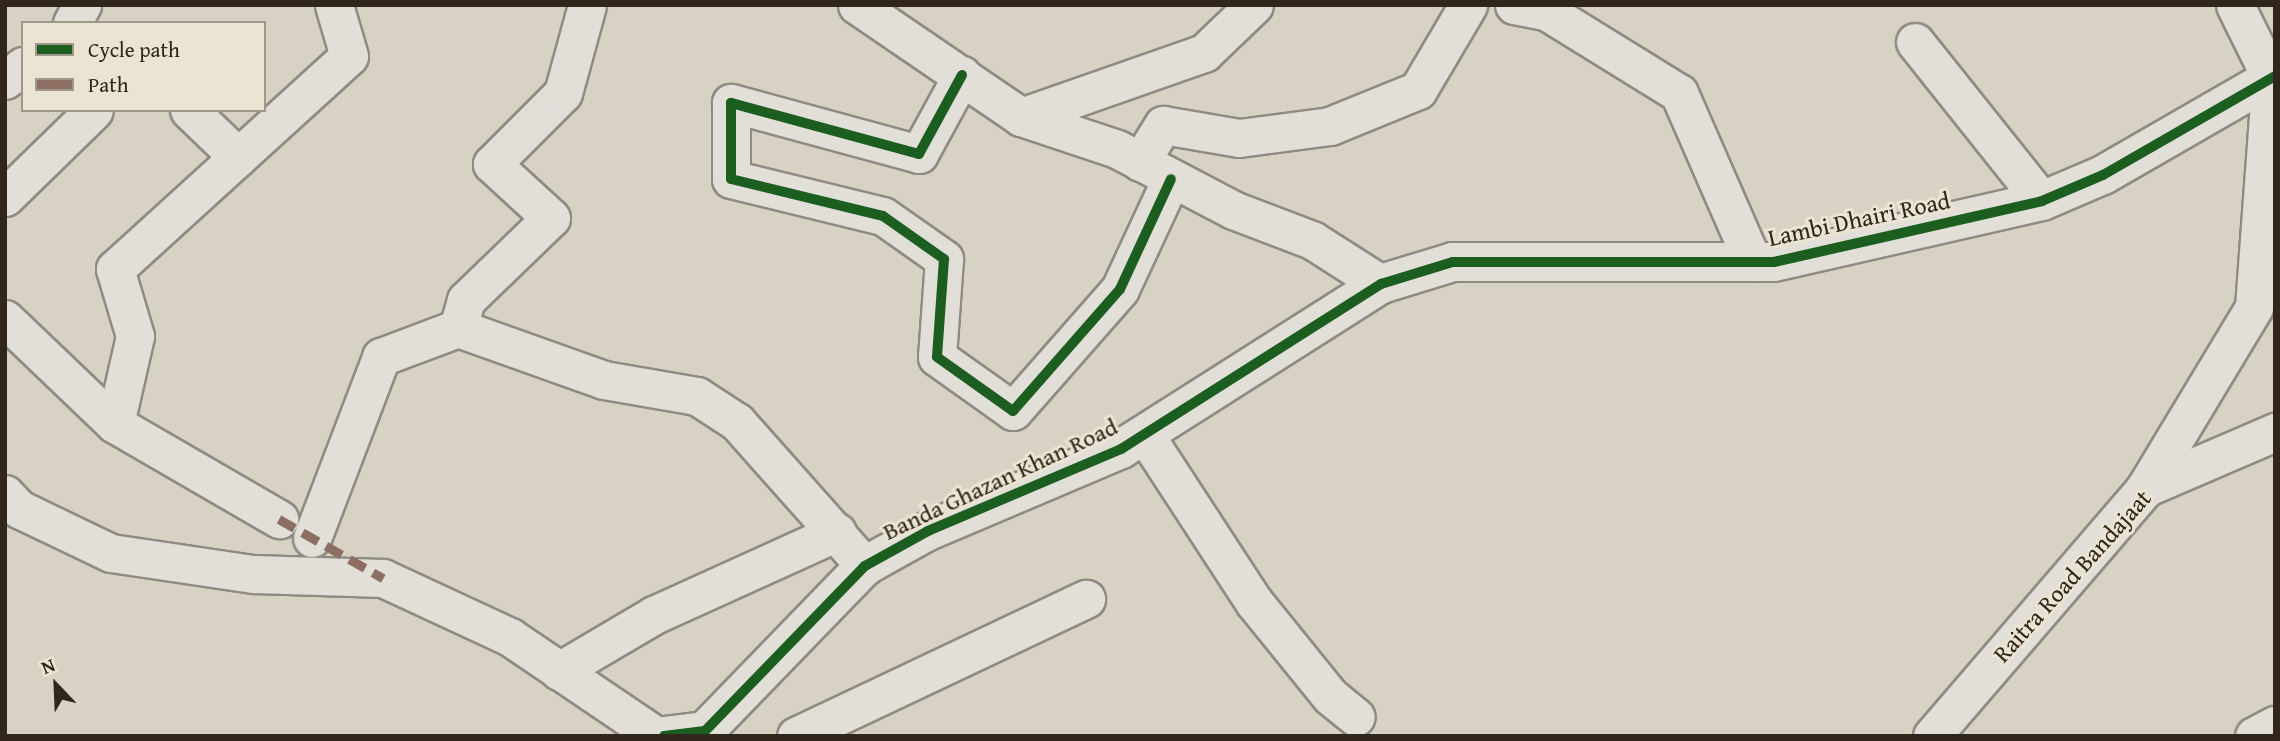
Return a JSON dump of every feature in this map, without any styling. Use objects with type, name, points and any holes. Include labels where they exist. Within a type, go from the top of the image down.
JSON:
[{"type":"street","points":[[73,21],[82,5]]},
{"type":"street","points":[[115,424],[135,337],[115,269],[349,56],[334,5]]},
{"type":"street","points":[[458,328],[466,300],[551,218],[492,163],[563,93],[587,5]]},
{"type":"street","points":[[857,5],[1021,117],[1140,162],[1171,179],[1312,240],[1381,284]]},
{"type":"street","points":[[1021,117],[1204,53],[1254,5]]},
{"type":"street","points":[[1140,162],[1163,125],[1239,138],[1330,126],[1418,89],[1468,5]]},
{"type":"street","points":[[1514,5],[1546,11],[1679,93],[1753,262]]},
{"type":"street","points":[[2145,488],[2254,307],[2273,77],[2235,5]]},
{"type":"street","points":[[1915,42],[2042,201]]},
{"type":"street","points":[[5,80],[21,68]]},
{"type":"street","points":[[962,75],[919,155],[731,103],[732,179],[883,216],[944,259],[937,358],[1013,411],[1120,289],[1171,179]]},
{"type":"street","name":"Lambi Dhairi Road","points":[[1381,284],[1453,262],[1753,262],[2042,201],[2103,175],[2273,77]]},
{"type":"street","points":[[5,197],[92,112]]},
{"type":"street","points":[[191,112],[238,157]]},
{"type":"street","name":"Banda Ghazan Khan Road","points":[[664,736],[705,731],[865,566],[1145,435],[1381,284]]},
{"type":"street","points":[[5,319],[115,424],[279,519]]},
{"type":"street","points":[[313,538],[381,357],[458,328],[604,380],[697,396],[737,422],[837,531],[865,566]]},
{"type":"street","name":"Raitra Road Bandajaat","points":[[1932,736],[2145,488],[2275,432]]},
{"type":"street","points":[[1145,435],[1254,602],[1330,696],[1356,717]]},
{"type":"street","points":[[5,494],[19,509],[111,554],[254,574],[383,578],[510,637],[656,736]]},
{"type":"street","points":[[559,671],[654,615],[837,531]]},
{"type":"street","points":[[796,736],[1086,599]]},
{"type":"street","points":[[2254,736],[2275,725]]},
{"type":"marked path","points":[[279,519],[383,578]]},
{"type":"cycle path","points":[[962,75],[919,154],[731,103],[731,179],[883,216],[944,259],[937,357],[1013,411],[1120,289],[1171,179]]},
{"type":"cycle path","points":[[664,736],[705,731],[865,566],[928,531],[1121,449],[1381,284],[1453,262],[1774,262],[2042,201],[2103,175],[2275,76]]}]
